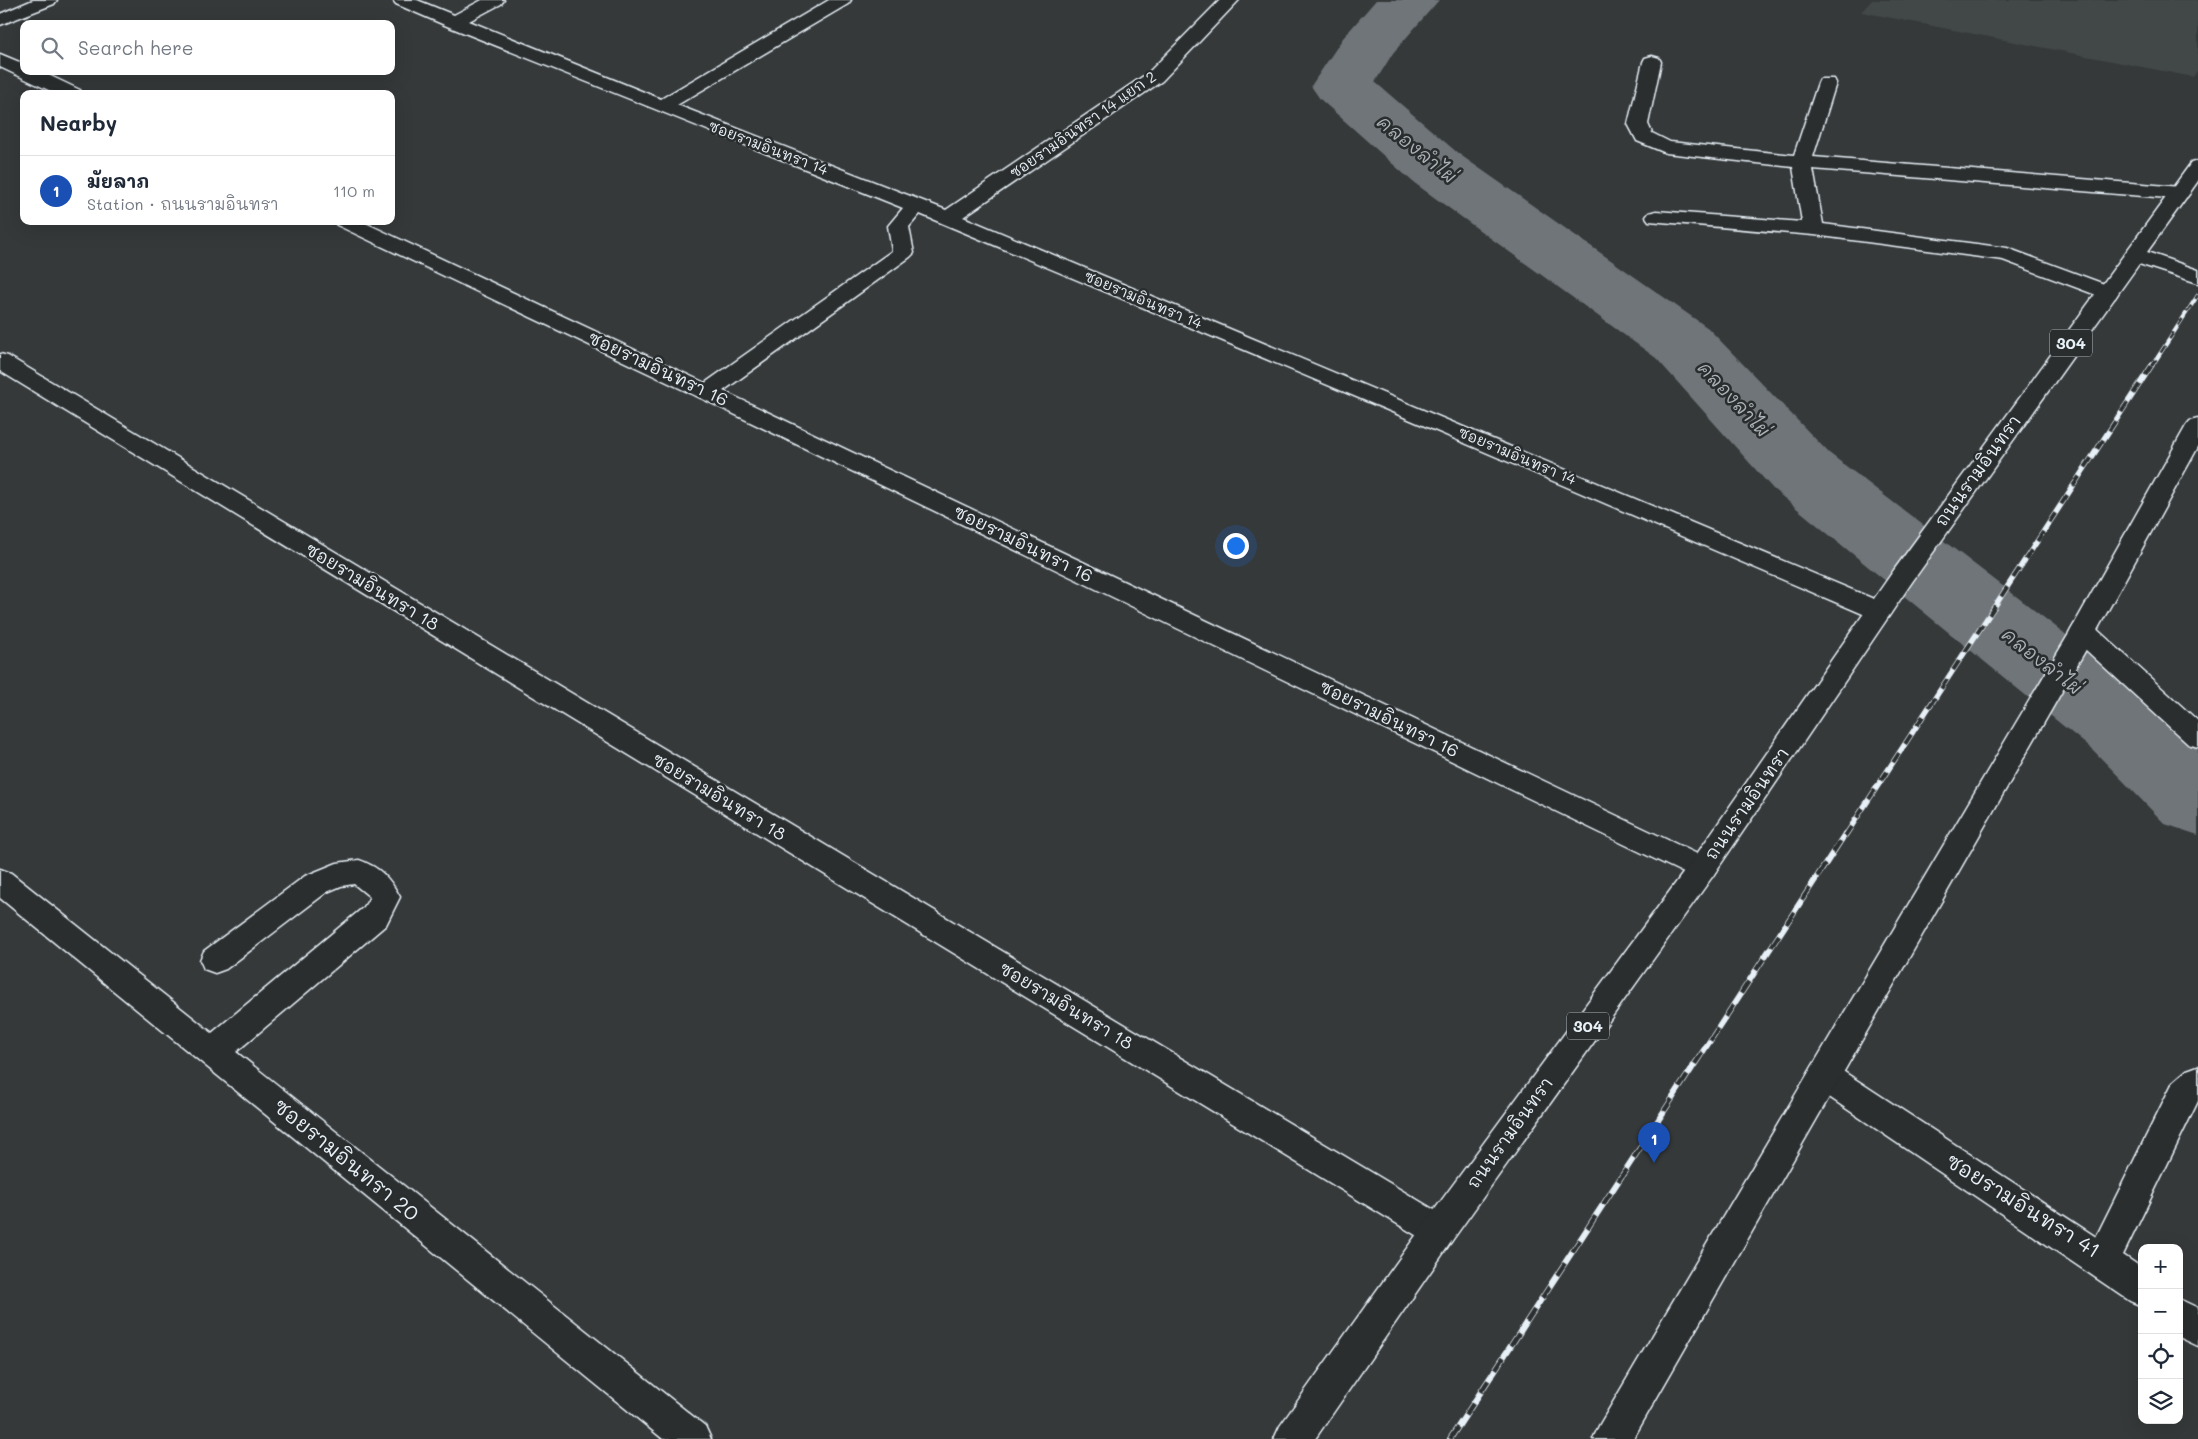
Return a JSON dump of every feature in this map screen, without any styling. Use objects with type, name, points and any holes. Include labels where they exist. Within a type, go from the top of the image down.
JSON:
[{"type":"street","points":[[0,20],[48,0]]},
{"type":"street","name":"ซอยรามอินทรา 14","points":[[402,0],[662,106],[948,218],[1396,405],[1880,611]]},
{"type":"street","points":[[453,22],[495,0]]},
{"type":"street","points":[[662,106],[842,0]]},
{"type":"street","name":"ซอยรามอินทรา 14 แยก 2","points":[[948,218],[1155,77],[1230,0]]},
{"type":"street","points":[[0,60],[20,69]]},
{"type":"street","points":[[1652,62],[1638,124],[1644,137],[1666,146],[1802,162],[2180,193]]},
{"type":"street","points":[[33,75],[64,90]]},
{"type":"street","points":[[1814,229],[1802,162],[1827,82]]},
{"type":"street","name":"ถนนรามอินทรา","points":[[1293,1439],[1439,1231],[1702,869],[1880,611],[1902,576],[2198,167]]},
{"type":"street","points":[[707,392],[903,253],[898,226],[916,206]]},
{"type":"street","points":[[1656,217],[1814,229],[2007,254],[2107,293]]},
{"type":"street","name":"ซอยรามอินทรา 16","points":[[352,225],[707,392],[1702,869]]},
{"type":"street","points":[[2135,255],[2198,277]]},
{"type":"street","name":"ซอยรามอินทรา 18","points":[[0,361],[1439,1231]]},
{"type":"street","points":[[1612,1439],[2048,692],[2198,426]]},
{"type":"street","points":[[2077,641],[2198,737]]},
{"type":"street","points":[[213,1052],[375,916],[385,897],[379,886],[359,872],[337,875],[316,884],[215,960]]},
{"type":"street","name":"ซอยรามอินทรา 20","points":[[0,881],[692,1439]]},
{"type":"street","name":"ซอยรามอินทรา 41","points":[[1824,1076],[2102,1261],[2185,1092],[2198,1080]]},
{"type":"street","points":[[2102,1261],[2138,1286]]},
{"type":"street","points":[[2183,1319],[2198,1329]]},
{"type":"shaded area","points":[[1872,0],[2198,0],[2198,70],[2193,77],[1861,12]]},
{"type":"waterway","name":"คลองลำไผ่","points":[[1410,0],[1372,40],[1342,86],[1436,168],[1682,343],[1801,471],[2126,728],[2198,799]]},
{"type":"railway","points":[[2152,366],[2198,295]]},
{"type":"railway","points":[[1845,836],[2152,365]]},
{"type":"railway","points":[[1450,1439],[1845,834]]},
{"type":"place","name":"มัยลาภ","points":[[1654,1163]]}]
